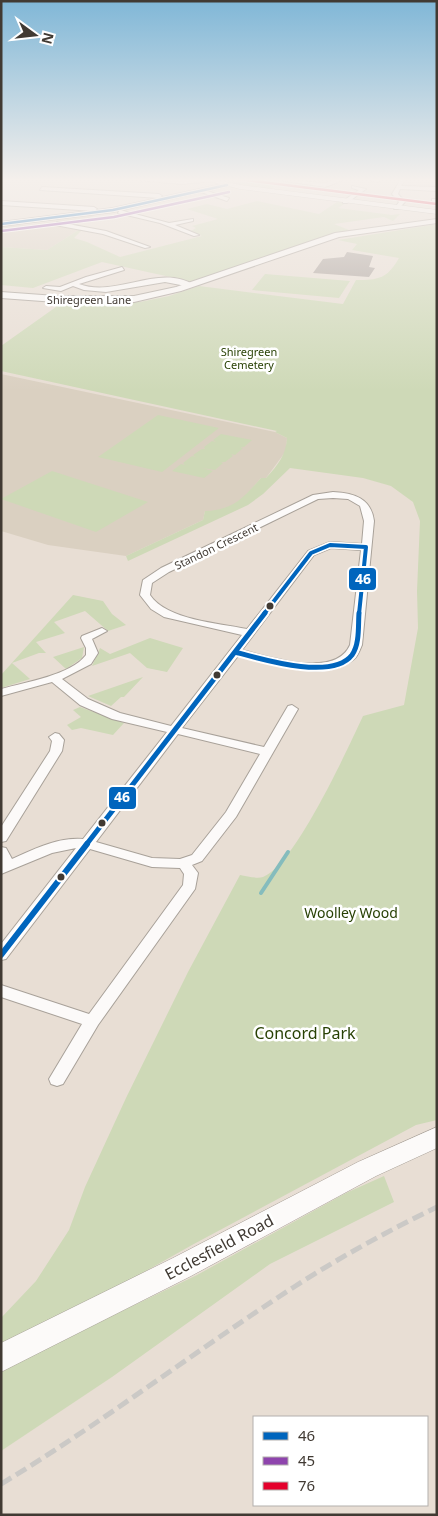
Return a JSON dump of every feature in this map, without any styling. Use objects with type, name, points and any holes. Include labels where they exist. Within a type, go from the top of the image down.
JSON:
[{"type":"main road","name":"Ecclesfield Road","points":[[1,1358],[182,1267],[366,1169],[437,1137]]},
{"type":"street","name":"Shiregreen Lane","points":[[1,296],[126,300],[191,285],[295,250]]},
{"type":"street","points":[[46,288],[61,289],[88,278],[122,269]]},
{"type":"street","points":[[73,284],[87,288],[114,289],[170,280],[191,285]]},
{"type":"street","name":"Standon Crescent","points":[[249,634],[159,611],[152,605],[145,594],[147,582],[166,570],[316,497],[350,497],[367,506],[369,514],[366,547]]},
{"type":"street","points":[[1,955],[84,844],[176,729],[235,652],[249,634],[311,553],[330,545],[366,547],[356,645],[351,656],[332,665],[310,666],[235,652]]},
{"type":"street","points":[[1,693],[54,678],[89,661],[93,650],[86,638],[102,631]]},
{"type":"street","points":[[54,678],[84,702],[116,716],[268,752]]},
{"type":"street","points":[[1,851],[5,868],[70,843],[84,844],[139,859],[183,863],[197,858],[231,814],[292,709]]},
{"type":"street","points":[[1,838],[53,757],[58,744],[56,737]]},
{"type":"street","points":[[57,1078],[92,1021],[190,886],[191,872],[183,863]]},
{"type":"street","points":[[1,992],[92,1021]]},
{"type":"shaded area","points":[[1,374],[275,432],[287,438],[286,451],[266,478],[261,478],[242,500],[221,511],[205,511],[203,520],[126,556],[48,545],[1,531]]},
{"type":"green space","points":[[1,250],[104,250],[120,257],[148,250],[290,250],[193,282],[102,262],[33,288],[1,285]]},
{"type":"green space","name":"Concord Park","points":[[352,250],[437,250],[437,1120],[416,1125],[1,1349],[1,1318],[36,1281],[69,1230],[85,1187],[126,1098],[188,972],[240,875],[261,878],[276,868],[290,852],[319,805],[363,716],[404,705],[418,628],[417,591],[420,521],[413,502],[391,486],[363,478],[290,468],[263,494],[248,505],[128,561],[126,556],[203,520],[205,511],[223,508],[237,502],[261,478],[266,478],[274,469],[281,460],[287,438],[275,432],[277,431],[1,371],[1,346],[63,302],[140,302],[169,296],[199,286],[343,304],[356,280],[370,280],[381,277],[395,265],[399,258]]},
{"type":"green space","points":[[265,274],[350,281],[339,298],[252,290]]},
{"type":"green space","points":[[158,415],[219,428],[162,472],[98,457]]},
{"type":"green space","points":[[221,434],[252,440],[244,447],[240,447],[243,448],[235,455],[231,454],[233,456],[225,462],[221,462],[223,463],[215,470],[202,468],[213,471],[204,478],[172,471],[181,464],[185,465],[183,463],[192,456],[196,457],[193,455],[205,449],[204,447],[212,441],[216,442],[213,440]]},
{"type":"green space","points":[[52,471],[148,502],[96,532],[1,499]]},
{"type":"green space","points":[[73,595],[103,601],[112,614],[126,625],[108,631],[85,611],[54,622],[65,633],[36,642],[46,653],[39,653],[12,663],[30,679],[1,688],[1,675]]},
{"type":"green space","points":[[150,638],[183,648],[167,672],[147,668],[130,653],[92,666],[100,648],[110,654]]},
{"type":"green space","points":[[84,647],[82,658],[66,669],[53,657]]},
{"type":"green space","points":[[143,677],[124,697],[121,697],[111,706],[88,696]]},
{"type":"green space","points":[[80,707],[124,723],[113,735],[81,728],[72,730],[67,725],[81,717],[73,710]]},
{"type":"green space","points":[[384,1176],[394,1202],[270,1264],[112,1377],[1,1451],[1,1369],[197,1275],[346,1193]]},
{"type":"building","points":[[347,252],[373,256],[369,267],[375,268],[369,277],[313,273],[323,259],[344,257]]},
{"type":"waterway","points":[[261,893],[288,852]]},
{"type":"railway","points":[[1,1484],[39,1461],[311,1276],[400,1225],[437,1207]]},
{"type":"transit line","name":"46","points":[[1,955],[311,553],[330,545],[366,547],[356,645],[351,656],[341,663],[312,667],[278,662],[235,652]]},
{"type":"park label","name":"Shiregreen Cemetery","points":[[249,357]]},
{"type":"park label","name":"Woolley Wood","points":[[351,912]]}]
